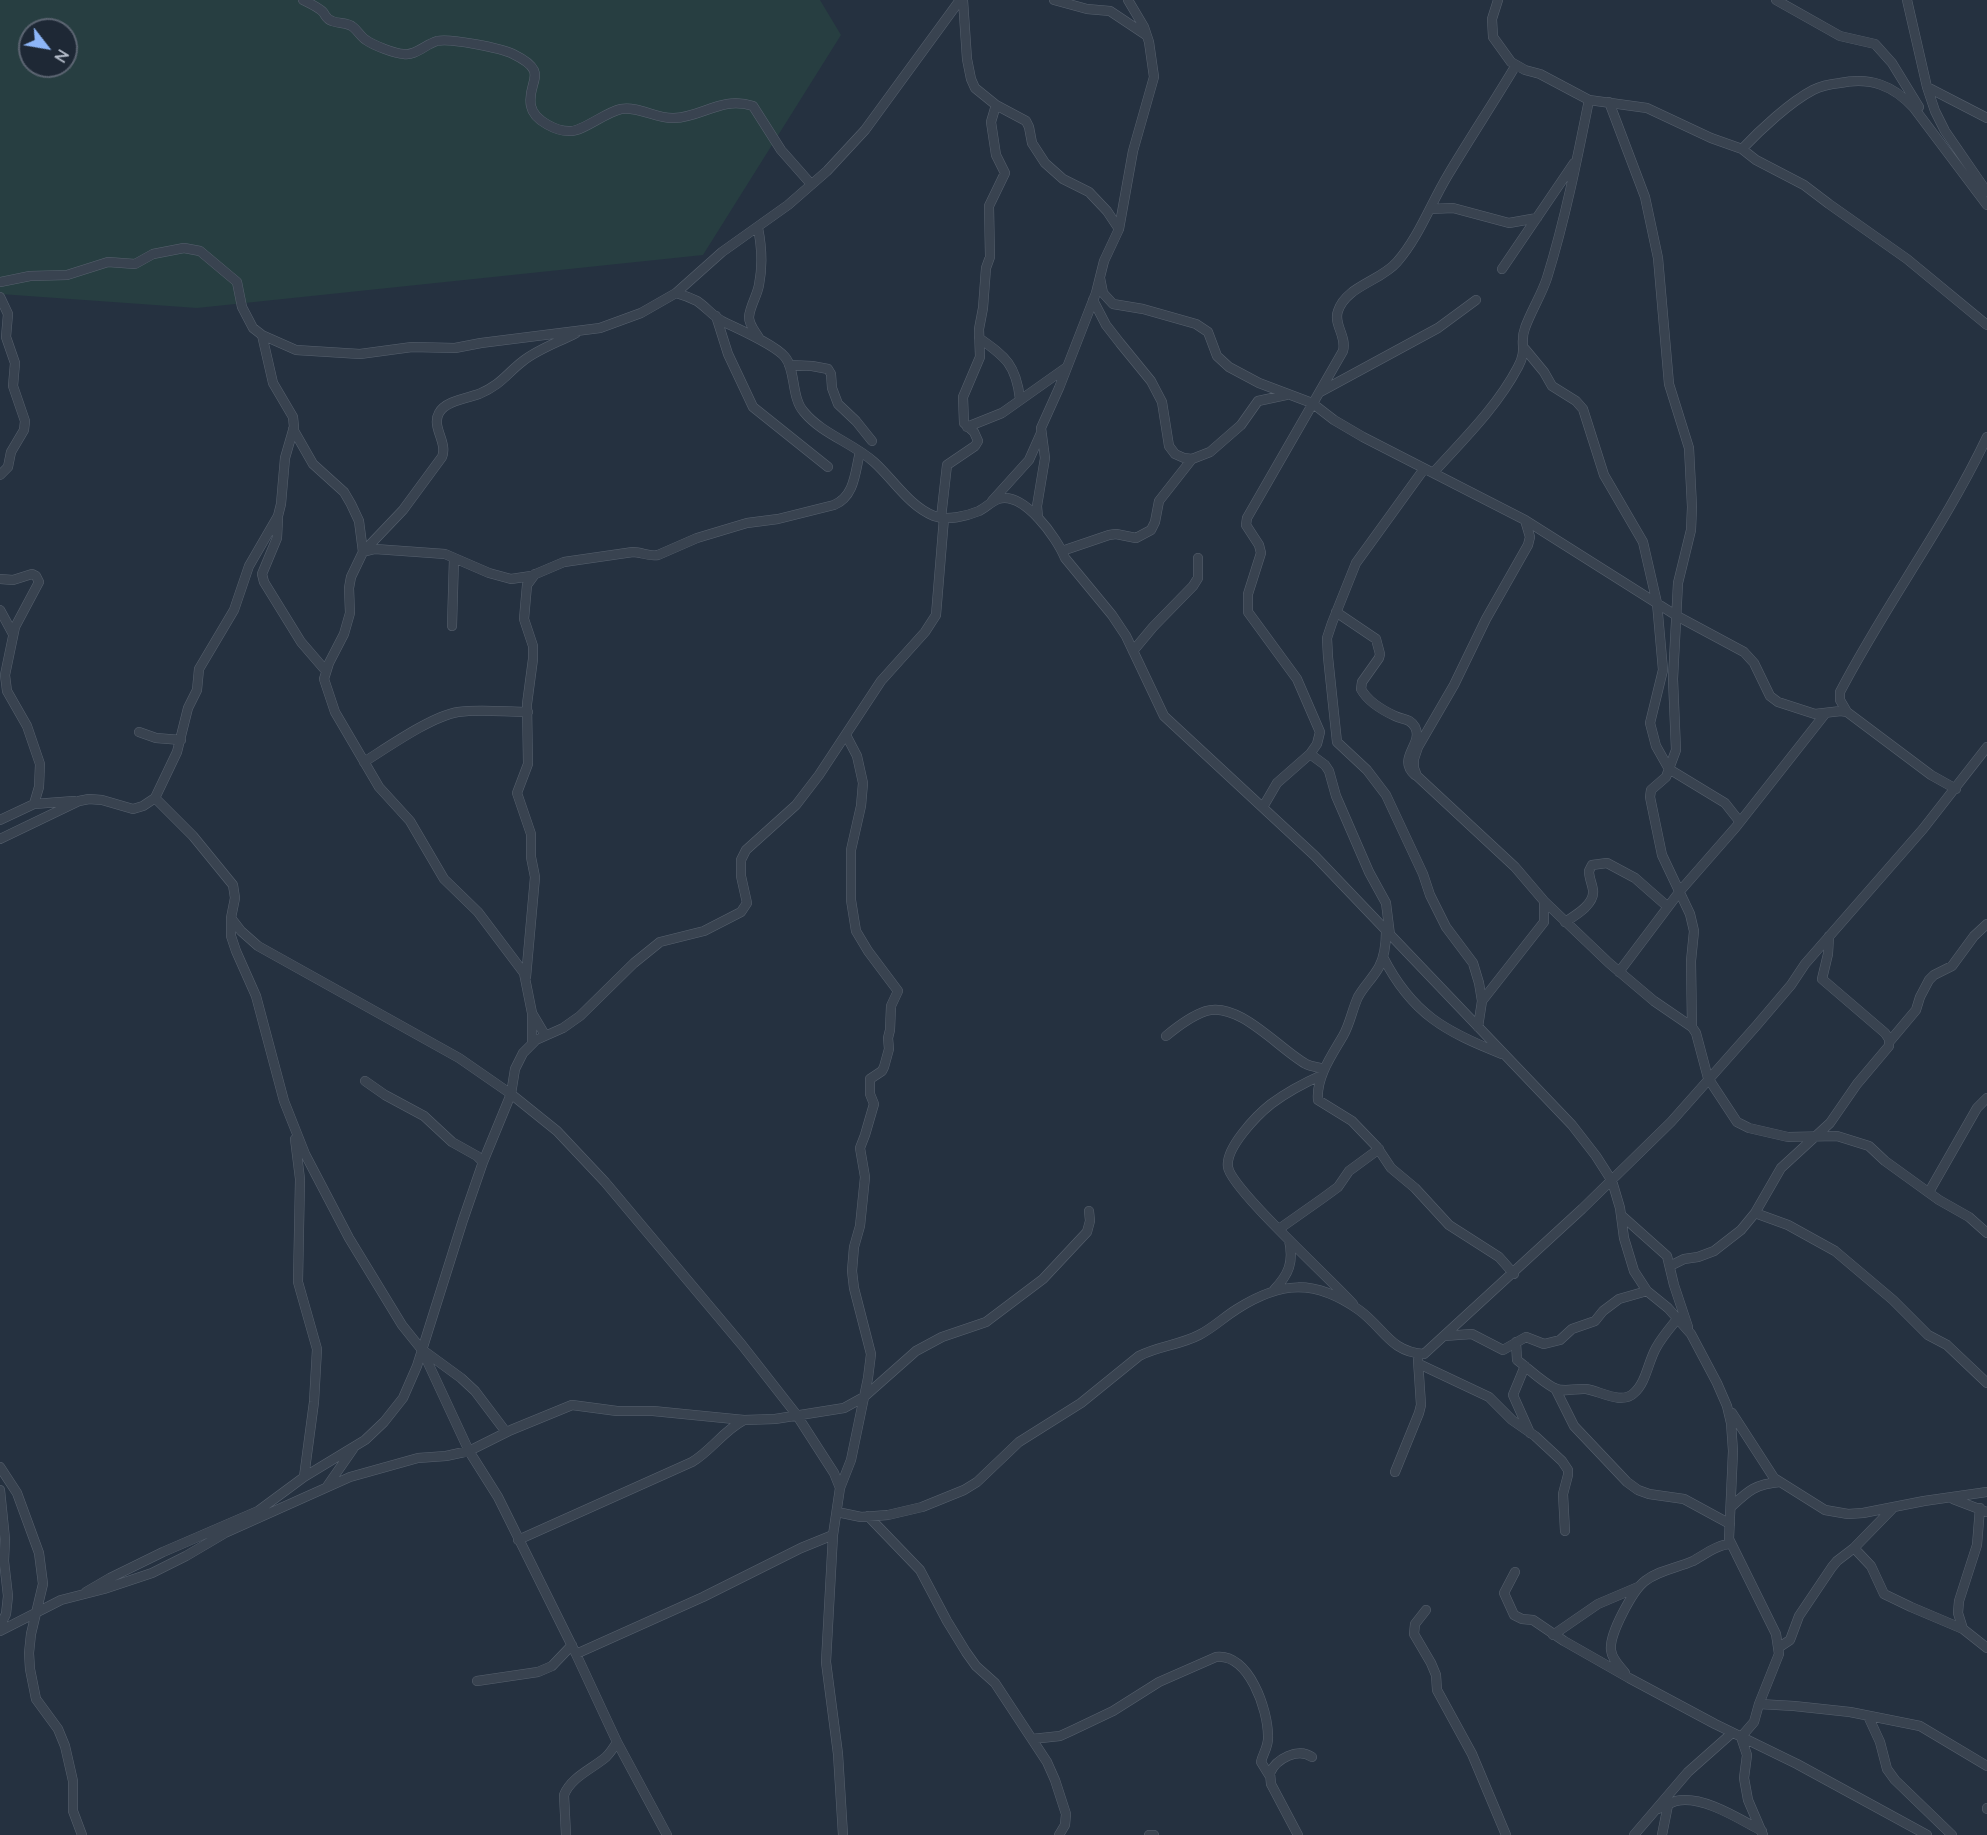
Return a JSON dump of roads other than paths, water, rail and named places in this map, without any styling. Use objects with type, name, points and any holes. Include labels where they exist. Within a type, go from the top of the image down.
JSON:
[{"type":"street","points":[[303,0],[320,9],[326,18],[333,22],[351,25],[365,40],[397,53],[408,55],[437,42],[449,41],[513,54],[533,69],[536,79],[532,110],[545,122],[565,131],[576,131],[624,108],[670,119],[683,118],[729,103],[753,106],[781,150],[812,184]]},
{"type":"street","points":[[1054,0],[1087,9],[1110,11],[1146,35]]},
{"type":"street","points":[[990,504],[1004,485],[1029,460],[1093,300],[1104,261],[1119,229],[1133,151],[1154,77],[1146,35],[1128,0]]},
{"type":"street","points":[[1498,0],[1492,19],[1493,37],[1506,56],[1516,65],[1540,74],[1589,100],[1647,108],[1711,138],[1742,149],[1756,160],[1819,194],[1829,204],[1907,259],[1987,325]]},
{"type":"street","points":[[1776,0],[1840,36],[1875,44],[1902,78],[1938,140]]},
{"type":"street","points":[[1907,0],[1927,87],[1935,111],[1945,131],[1987,192]]},
{"type":"street","points":[[0,282],[30,276],[67,275],[108,262],[135,264],[153,254],[184,248],[196,250],[237,282],[242,307],[253,328],[296,350],[360,354],[412,347],[455,348],[600,328],[641,313],[676,292],[722,252],[758,228],[812,184],[865,130],[961,1]]},
{"type":"street","points":[[961,1],[967,59],[975,88],[996,105],[1026,121],[1032,143],[1045,163],[1063,179],[1089,192],[1107,211],[1119,229]]},
{"type":"street","points":[[1263,807],[1277,783],[1310,754],[1320,736],[1297,679],[1248,612],[1248,594],[1261,553],[1259,545],[1246,525],[1250,511],[1344,347],[1344,338],[1337,318],[1338,309],[1348,296],[1396,264],[1516,65]]},
{"type":"street","points":[[1742,149],[1771,122],[1812,90],[1852,80],[1873,81],[1899,94],[1914,108],[1987,205]]},
{"type":"street","points":[[1927,87],[1987,118]]},
{"type":"street","points":[[1479,1027],[1482,1001],[1473,963],[1446,927],[1390,802],[1378,782],[1337,742],[1328,638],[1356,563],[1428,471],[1497,400],[1518,368],[1525,350],[1523,333],[1540,298],[1547,277],[1577,159],[1589,100]]},
{"type":"street","points":[[1609,102],[1645,197],[1658,258],[1669,384],[1689,448],[1691,530],[1678,583],[1674,680],[1677,742],[1673,761],[1662,781],[1650,791],[1650,797],[1662,855],[1690,914],[1694,931],[1691,962],[1692,1027]]},
{"type":"street","points":[[86,1592],[163,1552],[258,1511],[374,1433],[403,1398],[422,1350],[483,1162],[512,1094],[518,1062],[532,1043],[563,1028],[580,1016],[634,963],[660,942],[704,931],[741,912],[747,903],[741,876],[741,860],[746,850],[796,805],[881,681],[926,632],[936,615],[947,465],[978,443],[978,438],[964,423],[963,399],[980,357],[979,338],[986,268],[990,257],[989,206],[1005,173],[996,155],[991,122],[996,105]]},
{"type":"street","points":[[1502,270],[1577,159]]},
{"type":"street","points":[[1430,208],[1453,208],[1509,223],[1537,218]]},
{"type":"street","points":[[758,228],[763,254],[759,287],[749,316],[751,325],[761,341]]},
{"type":"street","points":[[1100,278],[1103,293],[1113,304],[1143,309],[1196,324],[1208,332],[1217,356],[1223,363],[1259,383],[1312,404],[1334,420],[1525,520],[1677,616],[1744,652],[1754,663],[1774,700],[1810,713],[1847,712]]},
{"type":"street","points":[[676,292],[697,301],[716,316],[784,356],[804,414],[838,440],[874,462],[926,512],[943,518],[978,511],[999,499],[1009,499],[1019,502],[1038,518],[1065,558],[1112,615],[1133,651],[1164,716],[1315,856],[1572,1125],[1612,1181],[1621,1215],[1624,1238],[1634,1271],[1647,1291],[1678,1318],[1691,1334]]},
{"type":"street","points":[[0,297],[8,314],[6,337],[16,368],[13,386],[25,421],[24,430],[11,452],[8,467],[0,476]]},
{"type":"street","points":[[1093,300],[1106,325],[1151,381],[1162,402],[1170,449],[1175,454],[1192,459],[1210,452],[1241,425],[1261,399],[1288,394]]},
{"type":"street","points":[[1318,393],[1438,328],[1476,300]]},
{"type":"street","points":[[716,316],[728,354],[753,407],[828,467]]},
{"type":"street","points":[[526,977],[478,912],[444,879],[410,821],[383,793],[335,712],[325,683],[326,671],[344,634],[350,612],[351,577],[363,552],[404,510],[442,457],[444,447],[437,416],[442,408],[500,383],[525,359],[581,331]]},
{"type":"street","points":[[262,334],[273,383],[293,417],[293,429],[285,458],[277,538],[262,574],[264,582],[301,642],[326,671]]},
{"type":"street","points":[[979,338],[1002,355],[1011,365],[1016,375],[1020,399]]},
{"type":"street","points":[[1525,350],[1545,372],[1552,386],[1576,401],[1583,409],[1604,476],[1643,543],[1657,603],[1664,669],[1650,728],[1656,746],[1669,769],[1725,803],[1740,822]]},
{"type":"street","points":[[789,365],[828,369],[838,404],[872,441]]},
{"type":"street","points":[[967,427],[1002,413],[1067,367]]},
{"type":"street","points":[[293,429],[314,464],[344,492],[351,504],[359,521],[363,552]]},
{"type":"street","points":[[1038,518],[1037,506],[1045,458],[1041,433]]},
{"type":"street","points":[[1956,789],[1931,775],[1847,712],[1840,698],[1844,685],[1863,649],[1949,507],[1987,437]]},
{"type":"street","points":[[363,552],[375,549],[437,553],[511,579],[535,574],[564,562],[639,552],[652,556],[658,555],[697,538],[747,523],[778,519],[834,505],[849,492],[860,452]]},
{"type":"street","points":[[1062,551],[1116,534],[1136,538],[1148,532],[1155,522],[1159,501],[1192,459]]},
{"type":"street","points":[[0,820],[34,804],[89,799],[132,808],[143,806],[155,798],[170,770],[181,740],[188,708],[197,690],[199,669],[234,610],[249,566],[278,516]]},
{"type":"street","points":[[1420,780],[1414,772],[1414,759],[1418,747],[1454,685],[1486,620],[1528,544],[1530,537],[1525,520]]},
{"type":"street","points":[[452,626],[454,558]]},
{"type":"street","points":[[1133,651],[1193,586],[1198,578],[1198,558]]},
{"type":"street","points":[[0,579],[14,580],[32,574],[39,579],[37,588],[13,634],[6,665],[5,686],[27,726],[38,753],[39,787],[34,804]]},
{"type":"street","points":[[532,1043],[532,1013],[526,977],[535,877],[531,857],[531,834],[517,793],[528,764],[527,704],[533,672],[533,646],[524,619],[527,585],[535,574]]},
{"type":"street","points":[[0,610],[13,634]]},
{"type":"street","points":[[1336,612],[1376,639],[1379,658],[1362,682],[1361,689],[1371,701],[1396,717],[1409,720],[1413,724],[1417,734],[1407,765],[1411,772],[1515,867],[1544,901],[1619,972],[1654,1001],[1692,1027],[1696,1033],[1708,1078],[1737,1122],[1788,1137],[1837,1136],[1869,1146],[1885,1161],[1929,1192],[1970,1217],[1987,1233]]},
{"type":"street","points":[[364,762],[450,714],[479,711],[528,712]]},
{"type":"street","points":[[1619,972],[1680,891],[1740,822],[1825,714]]},
{"type":"street","points":[[139,732],[156,738],[181,740]]},
{"type":"street","points":[[843,1835],[838,1754],[826,1662],[833,1535],[840,1488],[851,1460],[868,1378],[871,1348],[861,1318],[852,1271],[854,1247],[861,1226],[865,1178],[859,1149],[874,1106],[870,1094],[870,1079],[884,1067],[889,1049],[891,1006],[898,991],[856,931],[851,900],[851,850],[861,806],[863,783],[857,756],[846,735]]},
{"type":"street","points":[[1418,1359],[1514,1274],[1671,1122],[1757,1025],[1829,936],[1923,829],[1987,747]]},
{"type":"street","points":[[1310,754],[1325,765],[1329,771],[1336,796],[1369,872],[1386,903],[1388,933],[1379,968],[1357,999],[1346,1031],[1323,1072],[1317,1094],[1318,1101],[1352,1121],[1379,1149],[1391,1168],[1415,1188],[1449,1225],[1499,1257],[1514,1274]]},
{"type":"street","points":[[155,798],[188,830],[233,885],[235,898],[231,918],[231,936],[256,996],[284,1101],[320,1186],[349,1239],[402,1324],[422,1350],[469,1451],[498,1497],[572,1645],[617,1742],[667,1835]]},
{"type":"street","points":[[2,836],[31,825],[79,801]]},
{"type":"street","points":[[1566,922],[1590,902],[1593,891],[1588,872],[1592,865],[1602,862],[1635,878],[1668,907]]},
{"type":"street","points":[[1482,1001],[1544,922],[1544,901]]},
{"type":"street","points":[[231,918],[241,931],[258,946],[459,1058],[512,1094],[565,1139],[605,1182],[720,1317],[796,1414],[834,1473],[840,1488]]},
{"type":"street","points":[[1670,1266],[1684,1259],[1714,1251],[1741,1230],[1755,1213],[1781,1168],[1830,1123],[1857,1084],[1886,1051],[1890,1041],[1916,1010],[1929,980],[1952,966],[1974,936],[1987,924]]},
{"type":"street","points":[[1829,936],[1828,954],[1822,974],[1824,982],[1886,1033],[1890,1041]]},
{"type":"street","points":[[1383,957],[1392,975],[1411,1000],[1432,1020],[1463,1039],[1507,1056]]},
{"type":"street","points":[[1166,1036],[1186,1020],[1205,1011],[1226,1011],[1245,1020],[1308,1065],[1323,1072]]},
{"type":"street","points":[[532,1013],[545,1035]]},
{"type":"street","points":[[1323,1072],[1268,1106],[1238,1140],[1230,1154],[1227,1165],[1230,1175],[1279,1229],[1393,1344],[1489,1397],[1512,1420],[1562,1461],[1568,1470],[1563,1494],[1565,1531]]},
{"type":"street","points":[[365,1081],[385,1095],[424,1116],[452,1142],[474,1154],[483,1162]]},
{"type":"street","points":[[1929,1192],[1977,1108],[1987,1098]]},
{"type":"street","points":[[293,1125],[300,1179],[298,1282],[317,1349],[314,1402],[304,1478]]},
{"type":"street","points":[[1279,1229],[1338,1186],[1349,1171],[1379,1149]]},
{"type":"street","points":[[0,1631],[56,1602],[152,1573],[225,1533],[327,1486],[350,1477],[418,1458],[446,1456],[469,1451],[506,1432],[572,1405],[617,1411],[653,1410],[744,1420],[775,1419],[842,1408],[864,1397],[916,1351],[942,1337],[986,1322],[1042,1279],[1056,1267],[1087,1232],[1090,1221],[1089,1211]]},
{"type":"street","points":[[1755,1213],[1788,1225],[1835,1251],[1893,1300],[1928,1335],[1947,1345],[1987,1383]]},
{"type":"street","points":[[1621,1215],[1666,1255],[1691,1334],[1718,1383],[1731,1423],[1733,1451],[1731,1544],[1763,1605],[1776,1634],[1778,1648],[1777,1663],[1759,1704],[1754,1722],[1742,1737]]},
{"type":"street","points":[[1273,1291],[1289,1271],[1292,1262],[1288,1238]]},
{"type":"street","points":[[837,1512],[855,1516],[888,1515],[922,1507],[964,1490],[977,1482],[1019,1442],[1081,1403],[1139,1356],[1198,1336],[1262,1294],[1289,1286],[1315,1288],[1358,1309]]},
{"type":"street","points":[[1444,1336],[1472,1334],[1503,1350],[1526,1337],[1544,1344],[1560,1340],[1572,1329],[1595,1321],[1603,1311],[1619,1299],[1647,1291]]},
{"type":"street","points":[[1516,1342],[1517,1360],[1555,1388],[1568,1391],[1578,1388],[1588,1389],[1606,1395],[1630,1396],[1639,1388],[1656,1347],[1678,1318]]},
{"type":"street","points":[[422,1350],[475,1391],[506,1432]]},
{"type":"street","points":[[1395,1472],[1419,1413],[1418,1359]]},
{"type":"street","points":[[1525,1366],[1513,1395],[1530,1433]]},
{"type":"street","points":[[1555,1388],[1574,1426],[1627,1482],[1649,1494],[1684,1499],[1730,1524]]},
{"type":"street","points":[[1727,1406],[1769,1472],[1780,1482],[1825,1510],[1848,1514],[1892,1509],[1924,1501],[1987,1491]]},
{"type":"street","points":[[518,1539],[692,1462],[711,1449],[731,1427],[744,1420]]},
{"type":"street","points":[[327,1486],[354,1447]]},
{"type":"street","points":[[0,1467],[16,1493],[39,1553],[43,1584],[35,1614],[29,1653],[34,1690],[40,1705],[58,1729],[65,1746],[73,1780],[73,1811],[82,1835]]},
{"type":"street","points":[[1732,1506],[1751,1488],[1765,1483],[1780,1482]]},
{"type":"street","points":[[0,1490],[4,1539],[2,1562],[8,1596],[6,1614],[0,1626]]},
{"type":"street","points":[[1951,1498],[1983,1510],[1977,1545],[1959,1601],[1959,1621],[1963,1629]]},
{"type":"street","points":[[1778,1648],[1790,1640],[1799,1616],[1832,1567],[1892,1509]]},
{"type":"street","points":[[868,1516],[920,1570],[946,1621],[966,1652],[976,1666],[995,1683],[1051,1770],[1065,1808],[1065,1825],[1059,1835]]},
{"type":"street","points":[[576,1654],[703,1598],[801,1548],[833,1535]]},
{"type":"street","points":[[1553,1635],[1598,1604],[1638,1587],[1661,1572],[1688,1563],[1722,1545],[1731,1544]]},
{"type":"street","points":[[1854,1548],[1870,1566],[1884,1594],[1963,1629],[1987,1648]]},
{"type":"street","points":[[1515,1572],[1504,1593],[1511,1611],[1519,1618],[1533,1620],[1553,1635],[1629,1678],[1797,1764],[1927,1835]]},
{"type":"street","points":[[1629,1678],[1613,1659],[1611,1644],[1618,1624],[1638,1587]]},
{"type":"street","points":[[1426,1610],[1414,1624],[1414,1634],[1436,1675],[1437,1690],[1477,1762],[1506,1835]]},
{"type":"street","points":[[477,1681],[538,1672],[552,1666],[572,1645]]},
{"type":"street","points":[[1032,1739],[1060,1736],[1113,1711],[1159,1682],[1216,1657],[1229,1658],[1239,1665],[1258,1693],[1269,1737],[1261,1762],[1298,1835]]},
{"type":"street","points":[[1759,1704],[1794,1706],[1868,1716],[1920,1726],[1987,1766]]},
{"type":"street","points":[[1868,1716],[1880,1743],[1887,1769],[1895,1780],[1952,1835]]},
{"type":"street","points":[[1634,1835],[1688,1772],[1732,1732]]},
{"type":"street","points":[[1742,1737],[1747,1755],[1744,1778],[1748,1800],[1763,1833]]},
{"type":"street","points":[[566,1835],[564,1795],[566,1790],[579,1776],[607,1756],[617,1742]]},
{"type":"street","points":[[1269,1775],[1273,1767],[1283,1759],[1302,1753],[1312,1757]]},
{"type":"street","points":[[1657,1809],[1682,1801],[1712,1806],[1732,1814],[1763,1833]]},
{"type":"street","points":[[1662,1835],[1668,1805]]},
{"type":"street","points":[[1149,1835],[1154,1835]]}]
